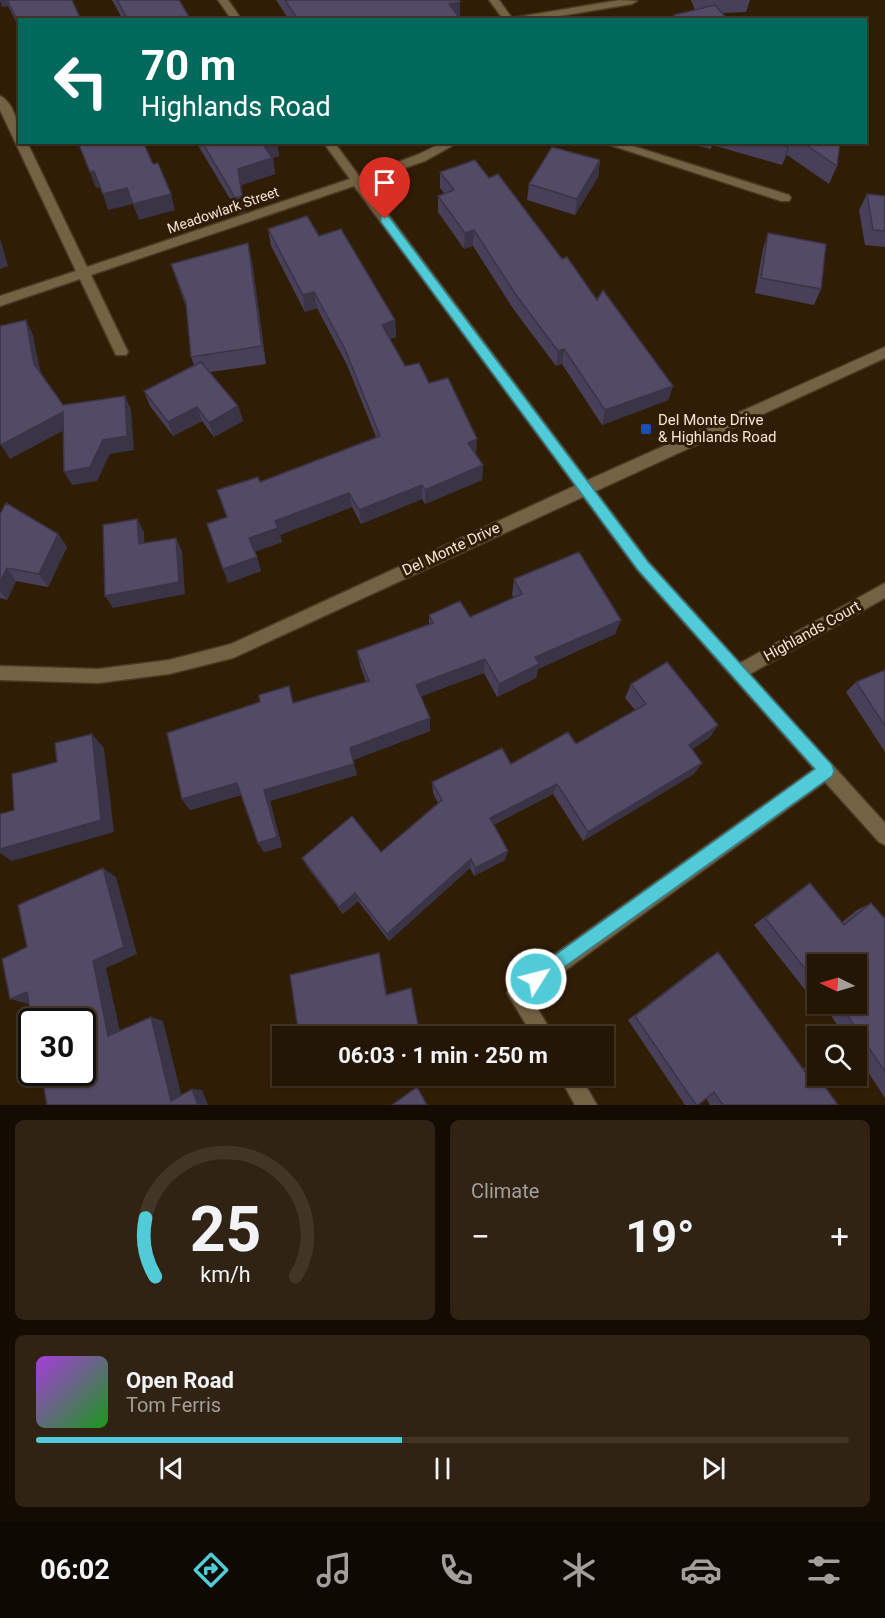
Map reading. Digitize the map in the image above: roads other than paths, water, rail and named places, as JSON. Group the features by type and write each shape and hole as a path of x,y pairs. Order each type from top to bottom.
{"street":[{"path":"223,0 236,18"},
{"path":"494,0 508,18"},
{"path":"527,18 632,1"},
{"path":"0,99 18,137"},
{"path":"21,144 121,352"},
{"path":"329,144 643,566 885,836"},
{"name":"Meadowlark Street","path":"0,301 356,181 431,154 450,144"},
{"path":"612,144 785,198"},
{"name":"Del Monte Drive","path":"0,674 98,676 169,667 232,651 885,352"},
{"name":"Highlands Court","path":"738,672 885,590"},
{"path":"538,1026 517,993 826,771"},
{"path":"575,1086 587,1105"}],"place":[{"name":"Del Monte Drive & Highlands Road","path":"646,429"}]}
